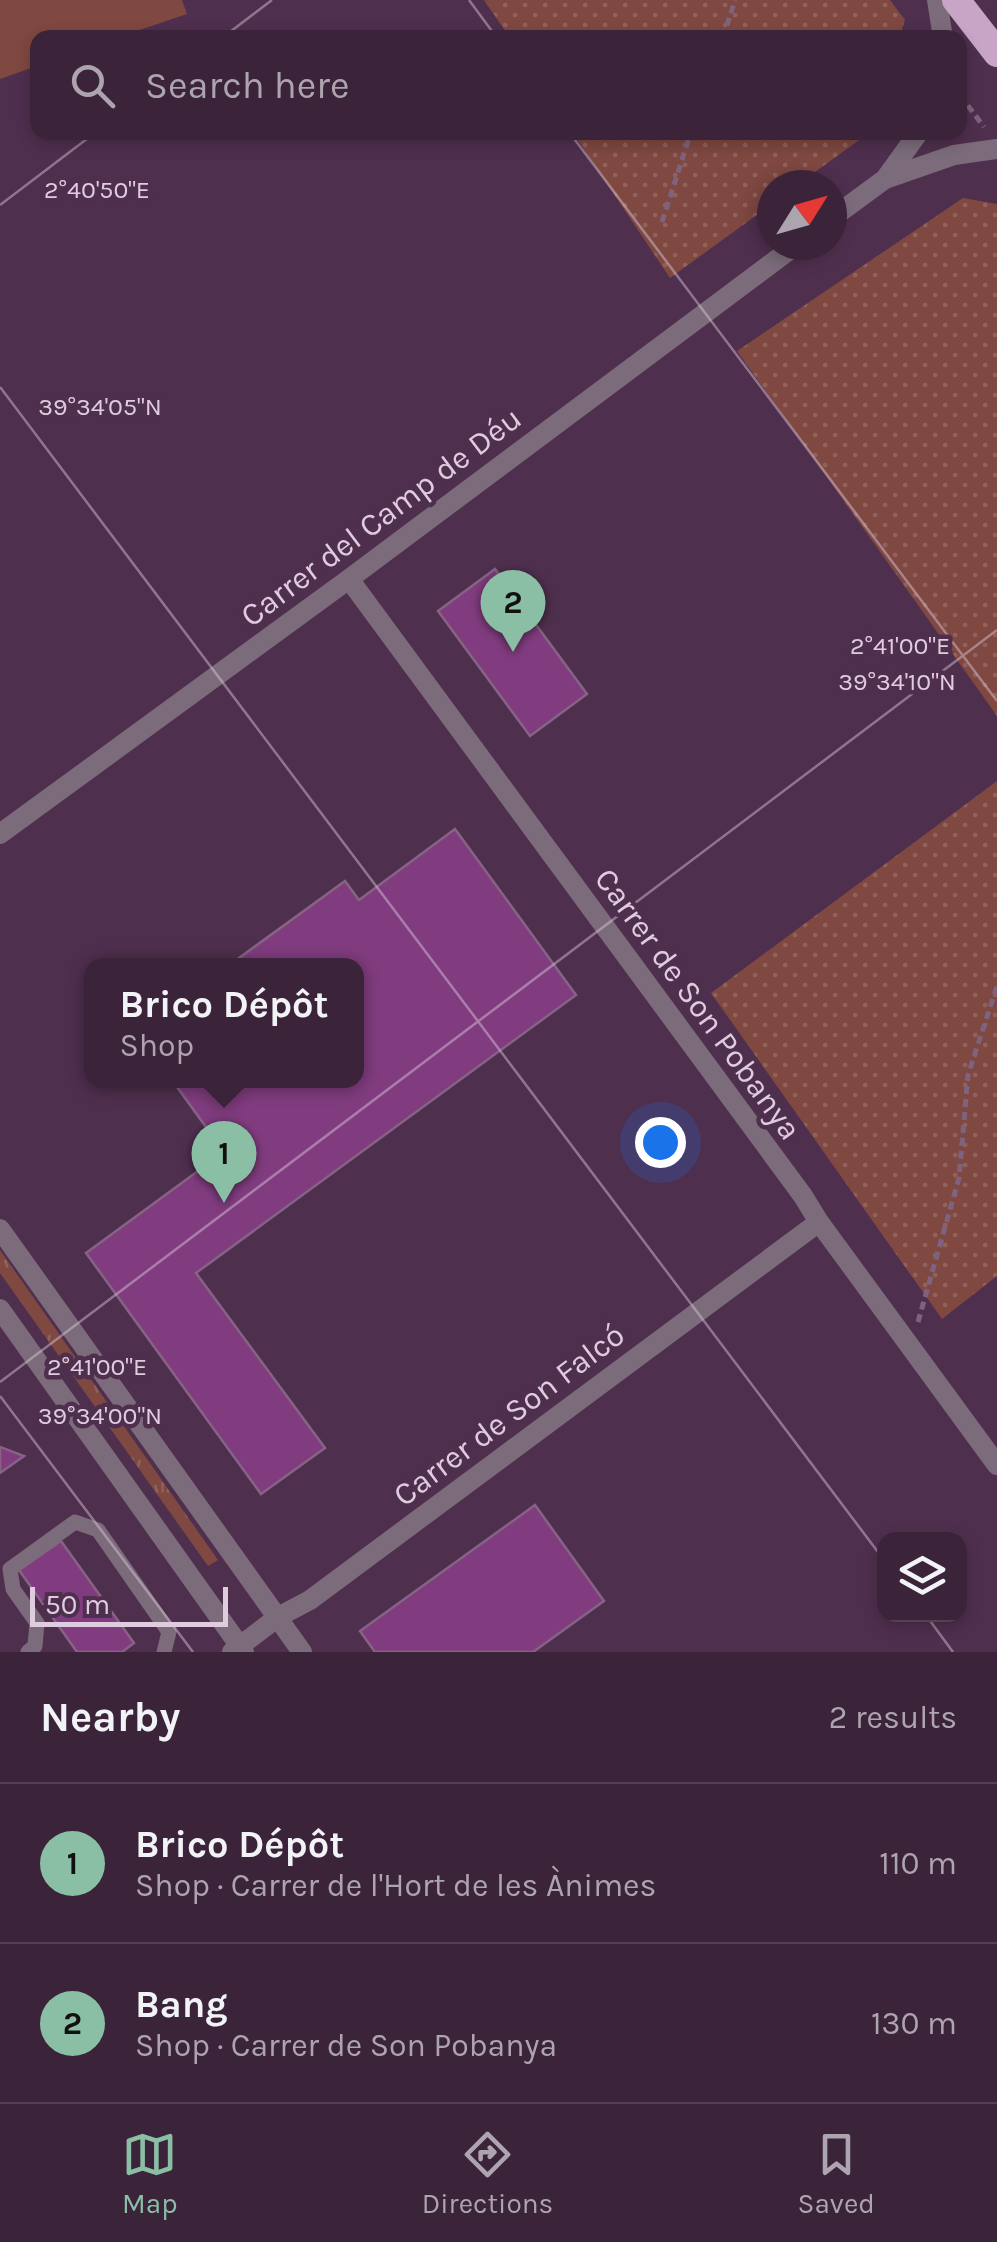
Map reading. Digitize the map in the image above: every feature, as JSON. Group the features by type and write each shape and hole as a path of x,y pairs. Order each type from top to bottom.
{"highway":[{"path":"956,0 997,53"}],"street":[{"path":"937,0 942,30"},
{"path":"847,207 885,178 913,140"},
{"path":"885,178 994,142"},
{"name":"Carrer del Camp de Déu","path":"0,834 776,260"},
{"name":"Carrer de Son Pobanya","path":"349,579 997,1466"},
{"name":"Carrer de Son Falcó","path":"239,1650 819,1222"},
{"path":"0,1229 302,1652"},
{"path":"0,1309 239,1650"}],"lane":[{"path":"28,1652 35,1646 37,1623 12,1590 10,1569 75,1522 98,1530 169,1632 164,1652"}],"path":[{"path":"726,30 735,0"},
{"path":"967,105 994,142"},
{"path":"662,222 689,140"},
{"path":"911,1348 959,1178 968,1075 997,986"}],"green space":[{"path":"0,0 182,0 187,14 140,30 30,30 30,68 0,79"},
{"path":"484,0 890,0 905,20 902,30 505,30"},
{"path":"578,140 859,140 818,170 757,170 757,215 670,278"},
{"path":"963,198 997,204 997,716 737,351"},
{"path":"997,781 997,1276 942,1319 711,993"},
{"path":"0,1250 218,1560 208,1566 0,1273"}],"building":[{"path":"495,569 587,694 530,736 438,611"},
{"path":"455,829 576,995 196,1273 325,1448 261,1494 86,1253 224,1152 178,1088 364,1088 364,958 239,958 345,881 359,900"},
{"path":"0,1447 24,1456 0,1473"},
{"path":"535,1505 604,1601 533,1652 375,1652 360,1631"},
{"path":"61,1541 134,1643 122,1652 77,1652 19,1570"}],"place":[{"name":"Bang","path":"513,652"},
{"name":"Brico Dépôt","path":"224,1203"}]}
